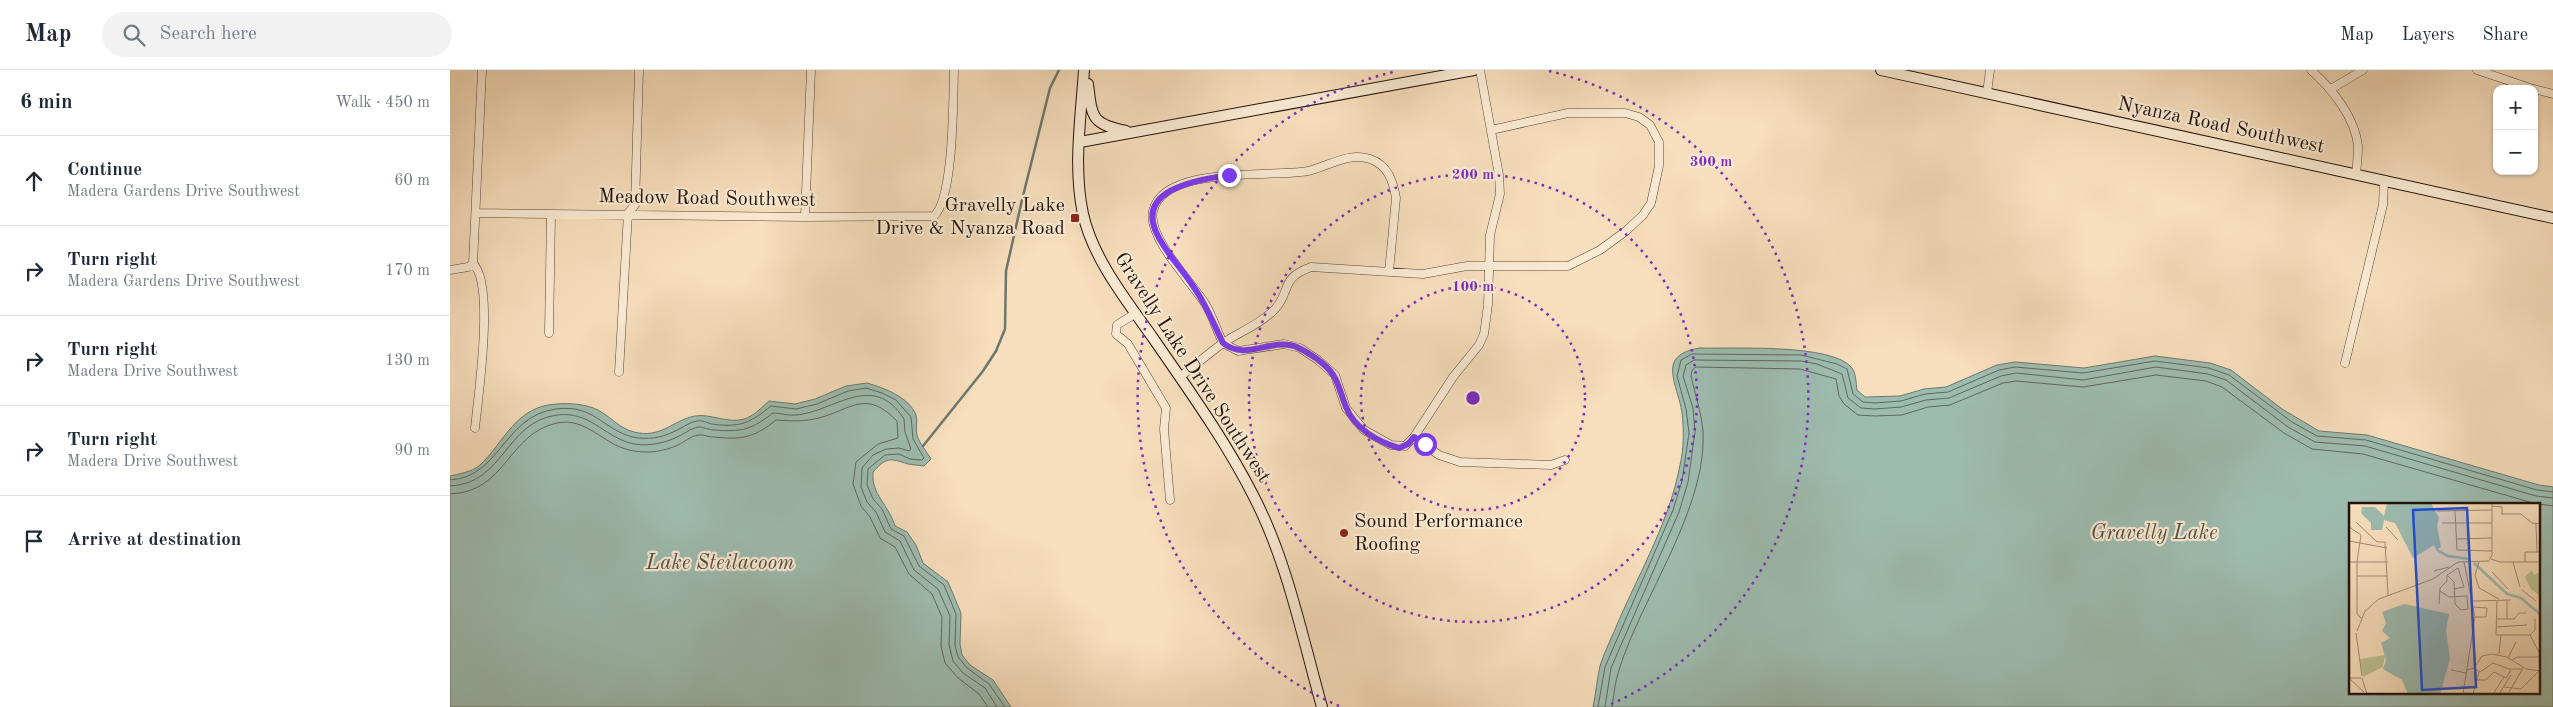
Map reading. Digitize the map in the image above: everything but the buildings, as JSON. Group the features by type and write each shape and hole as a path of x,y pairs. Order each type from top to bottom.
{"street":[{"path":"473,264 482,70"},
{"path":"619,372 628,213 634,205 639,70"},
{"path":"805,217 811,70"},
{"name":"Meadow Road Southwest","path":"476,213 928,217 940,210 944,198 950,159 954,70"},
{"path":"1085,70 1090,108 1094,119 1111,128 1132,132"},
{"name":"Gravelly Lake Drive Southwest","path":"1085,70 1080,142 1080,186 1089,232 1113,278 1180,377 1245,479 1263,514 1280,558 1322,707"},
{"path":"1080,142 1474,70"},
{"path":"1389,272 1396,198 1394,185 1386,170 1372,160 1351,157 1296,172 1229,175 1196,180 1172,189 1161,197 1153,210 1152,219 1157,234 1207,306 1223,343 1238,351 1284,344 1300,348 1335,375 1346,408 1368,434 1399,448 1408,444 1414,437 1484,334 1488,305 1490,235 1500,194 1499,175 1480,70"},
{"name":"Nyanza Road Southwest","path":"1881,70 2553,218"},
{"path":"1987,93 1990,70"},
{"path":"2311,70 2330,89 2348,118 2357,144 2356,174"},
{"path":"2330,89 2363,70"},
{"path":"2477,70 2522,85"},
{"path":"2538,90 2553,94"},
{"path":"1180,377 1223,343 1272,312 1280,302 1288,281 1299,272 1317,267 1429,274 1467,266 1568,266 1600,250 1626,232 1648,208 1656,188 1659,154 1657,136 1644,119 1625,113 1576,112 1491,130"},
{"path":"2346,363 2383,205 2384,180"},
{"path":"549,333 551,215"},
{"path":"450,270 468,267 473,264"},
{"path":"473,264 478,267 484,292 475,428"},
{"path":"1136,313 1117,325 1116,334 1128,344 1166,408 1164,429 1170,500"},
{"path":"1414,437 1439,455 1460,462 1551,465 1565,460"}],"water":[{"name":"Gravelly Lake","path":"1700,348 1780,349 1825,354 1841,360 1852,368 1857,390 1865,397 1900,396 1924,389 1946,387 1997,365 2015,362 2084,368 2155,356 2210,363 2231,370 2282,409 2319,431 2367,435 2539,485 2553,487 2553,707 1593,707 1602,660 1662,525 1675,485 1683,446 1682,413 1673,372 1673,364 1678,357 1686,352"},
{"name":"Lake Steilacoom","path":"867,383 895,394 908,403 917,417 916,430 918,438 931,459 924,466 892,460 885,461 873,472 873,480 878,494 895,526 907,532 916,545 923,563 948,582 961,613 960,644 962,655 970,665 993,680 1011,707 450,707 450,476 479,466 521,418 543,406 578,404 598,410 619,425 634,432 652,433 687,418 700,415 732,420 744,419 754,414 769,401 795,404 815,399 846,386"}],"waterway":[{"path":"923,446 983,371 996,351 1005,329 1006,271 1050,88 1059,70"}],"place":[{"name":"Gravelly Lake Drive & Nyanza Road","path":"1075,218"},
{"name":"Sound Performance Roofing","path":"1344,533"}],"route":[{"path":"1229,175 1187,182 1172,189 1161,197 1155,206 1152,219 1161,242 1207,306 1223,343 1229,348 1238,351 1284,344 1300,348 1335,375 1346,408 1354,420 1368,434 1399,448 1408,444 1414,437 1425,444"}]}
